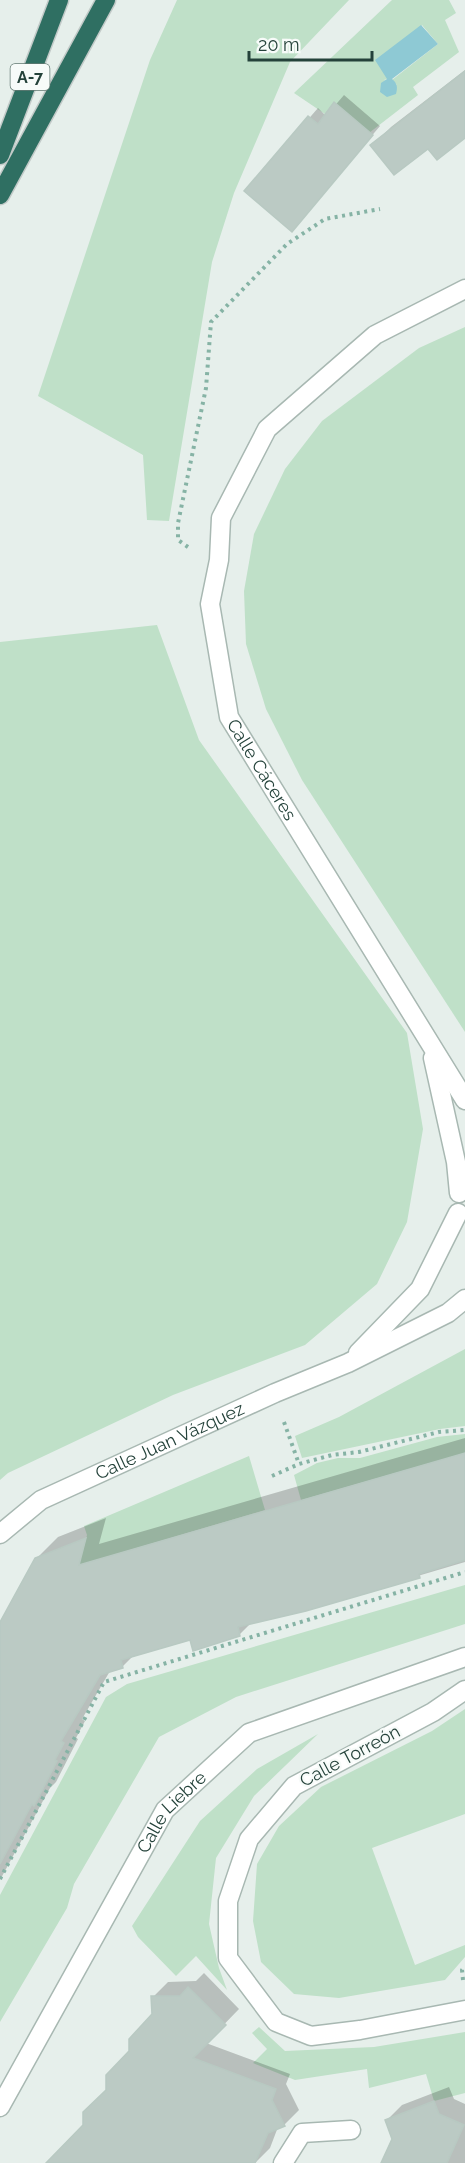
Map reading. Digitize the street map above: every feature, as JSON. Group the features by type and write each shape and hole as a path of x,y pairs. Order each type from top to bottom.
{"highway":[{"name":"A-7","path":"0,155 59,0"},
{"path":"0,195 106,0"}],"street":[{"name":"Calle Cáceres","path":"465,289 375,335 267,429 221,518 219,560 210,604 229,717 465,1100"},
{"name":"Calle Cáceres","path":"430,1041 462,1187 462,1221"},
{"name":"Calle Juan Vázquez","path":"348,1363 420,1289 462,1221"},
{"name":"Calle Juan Vázquez","path":"0,1534 41,1500 275,1393 348,1363 448,1313 465,1299"},
{"name":"Calle Liebre","path":"0,2107 165,1810 249,1733 465,1657"},
{"name":"Calle Torreón","path":"465,1690 433,1712 294,1786 249,1839 228,1901 228,1958 276,2022 311,2036 360,2030 465,2010"},
{"path":"283,2163 302,2133 351,2130"}],"path":[{"path":"178,523 206,388 211,322 287,244 306,231 325,219 380,209"},
{"path":"272,1476 300,1464 332,1455 359,1452 439,1432 465,1430"},
{"path":"289,1439 300,1464"},
{"path":"0,1879 104,1682 465,1572"}],"green space":[{"path":"177,0 349,0 290,62 234,193 212,262 169,521 147,520 143,455 38,396 150,60"},
{"path":"392,0 449,0 456,13 445,20 459,52 413,87 418,95 356,143 334,103 325,114 294,93","holes":["422,25 438,44 392,80 397,85 384,80 387,79"]},
{"path":"465,327 465,1032 302,780 266,709 246,644 244,591 254,534 285,469 322,421 419,348"},
{"path":"157,625 199,740 407,1033 423,1129 407,1222 377,1284 305,1345 173,1395 8,1473 0,1480 0,642"},
{"path":"465,1349 465,1426 440,1429 302,1458 295,1436 339,1417"},
{"path":"465,1434 465,1453 301,1500 294,1475 317,1463 338,1458 360,1458 437,1437"},
{"path":"249,1456 265,1510 79,1565 87,1535 84,1526"},
{"path":"465,1585 465,1624 236,1697 159,1737 74,1884 67,1908 0,2022 0,1895 106,1697 127,1684"},
{"path":"465,1709 465,1814 372,1848 415,1965 465,1945 465,1957 445,1980 339,1998 294,1994 261,1962 253,1921 257,1864 279,1826 321,1787 432,1731"},
{"path":"318,1734 254,1796 216,1858 209,1924 219,1968 227,1990 196,1956 176,1976 138,1937 132,1926 200,1821 257,1769"},
{"path":"259,2027 285,2051 374,2047 465,2032 465,2093 434,2101 426,2074 369,2088 367,2069 295,2080 253,2063 267,2049 252,2033"}],"water":[{"path":"421,25 438,44 392,79 397,85 396,94 387,97 380,92 381,83 387,79 375,60"}],"building":[{"path":"465,71 465,138 437,160 428,149 394,175 370,145"},
{"path":"334,102 373,135 292,232 244,191 308,116 318,124"},
{"path":"465,1453 465,1560 419,1574 420,1578 306,1611 238,1627 240,1636 193,1651 190,1640 121,1660 123,1668 100,1675 61,1741 64,1743 55,1760 57,1761 0,1864 0,1622 35,1558 86,1538 79,1565"},
{"path":"188,1987 226,2025 193,2058 276,2089 272,2100 285,2126 268,2133 255,2163 46,2163 83,2125 83,2112 106,2090 106,2075 129,2051 129,2039 152,2014 151,1996 180,1996"},
{"path":"434,2101 439,2114 464,2125 447,2163 381,2163 392,2139 385,2120"}]}
